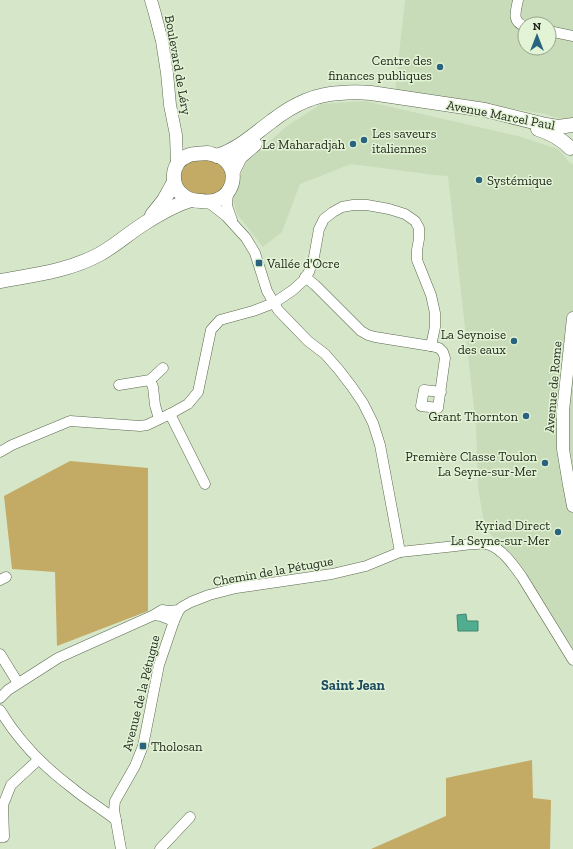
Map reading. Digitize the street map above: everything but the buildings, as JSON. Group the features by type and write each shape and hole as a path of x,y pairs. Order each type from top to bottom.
{"main road":[{"path":"217,156 239,146 272,120 292,107 322,96 338,93 371,93 430,105"},
{"path":"0,281 35,275 75,265 100,254 144,223 182,202 191,200 208,202 216,201 222,198 228,192 233,182 233,171 240,157 263,136 290,116 310,106 336,99 370,99 430,105"},
{"name":"Avenue Marcel Paul","path":"430,105 484,110 558,127 573,125"},
{"name":"Avenue Marcel Paul","path":"430,105 541,130 558,137 572,151"},
{"path":"572,151 570,139 573,130"},
{"path":"191,200 180,193 174,182 177,163 182,158 188,155 208,153 225,160 233,171"},
{"path":"144,223 164,200 174,182"}],"street":[{"name":"Boulevard de Léry","path":"151,0 162,41 170,105 176,134 177,163"},
{"path":"517,20 516,12 518,0"},
{"path":"557,33 573,36"},
{"path":"176,134 182,143 196,154"},
{"path":"228,192 227,206 234,224"},
{"path":"208,202 226,216 246,238 255,254 268,291 278,310 308,341 325,354 339,370 363,403 373,423 380,445 400,552"},
{"path":"0,452 12,445 70,421 140,426 147,425 188,404 198,392 211,330 220,320 253,311 274,303 293,290 308,272 314,257 319,229 324,219 342,207 367,205 389,209 405,214 415,221 419,228 417,260 431,295 435,313 435,327 431,346"},
{"path":"305,277 361,331 368,335 439,348 443,352 445,358 441,392"},
{"name":"Avenue de Rome","path":"573,318 563,411 563,449 573,506"},
{"path":"119,385 150,380 163,368"},
{"path":"150,380 153,387 155,405 159,419"},
{"path":"170,414 205,484"},
{"name":"Chemin de la Pétugue","path":"0,698 18,683 58,658 162,610 180,610 182,607 191,602 209,595 236,588 332,574 366,566 400,552 475,544 489,545 509,560 522,577 573,660"},
{"name":"Avenue de la Pétugue","path":"115,804 141,752 159,665 174,621 180,610"},
{"path":"154,615 174,621"},
{"path":"0,654 18,683"},
{"path":"0,710 7,722 38,760 70,787 103,809 116,820"},
{"path":"0,837 4,837 3,805 11,785 38,760"},
{"path":"93,803 115,804"},
{"path":"103,809 115,804"},
{"path":"115,804 121,849"},
{"path":"160,849 190,817"}],"shaded area":[{"path":"405,0 573,0 573,123 545,114 395,91"},
{"path":"365,101 518,136 558,149 570,163 573,164 573,652 520,567 485,528 478,488 476,426 448,176 351,164 300,184 282,232 263,247 237,214 232,197 245,163 287,126 321,104"},
{"path":"182,158 225,160 228,192 191,200 174,174"},
{"path":"70,461 148,468 148,611 57,646 55,572 12,569 4,496"},
{"path":"466,614 467,621 478,621 478,631 458,631 457,615"},
{"path":"532,760 533,798 551,800 550,849 371,849 446,816 446,778"}],"place":[{"name":"Centre des finances publiques","path":"440,67"},
{"name":"Les saveurs italiennes","path":"364,140"},
{"name":"Le Maharadjah","path":"353,144"},
{"name":"Systémique","path":"479,180"},
{"name":"Vallée d'Ocre","path":"259,263"},
{"name":"La Seynoise des eaux","path":"514,341"},
{"name":"Grant Thornton","path":"526,416"},
{"name":"Première Classe Toulon La Seyne-sur-Mer","path":"545,463"},
{"name":"Kyriad Direct La Seyne-sur-Mer","path":"558,532"},
{"name":"Tholosan","path":"143,746"}],"district":[{"name":"Saint Jean","path":"353,685"}]}
